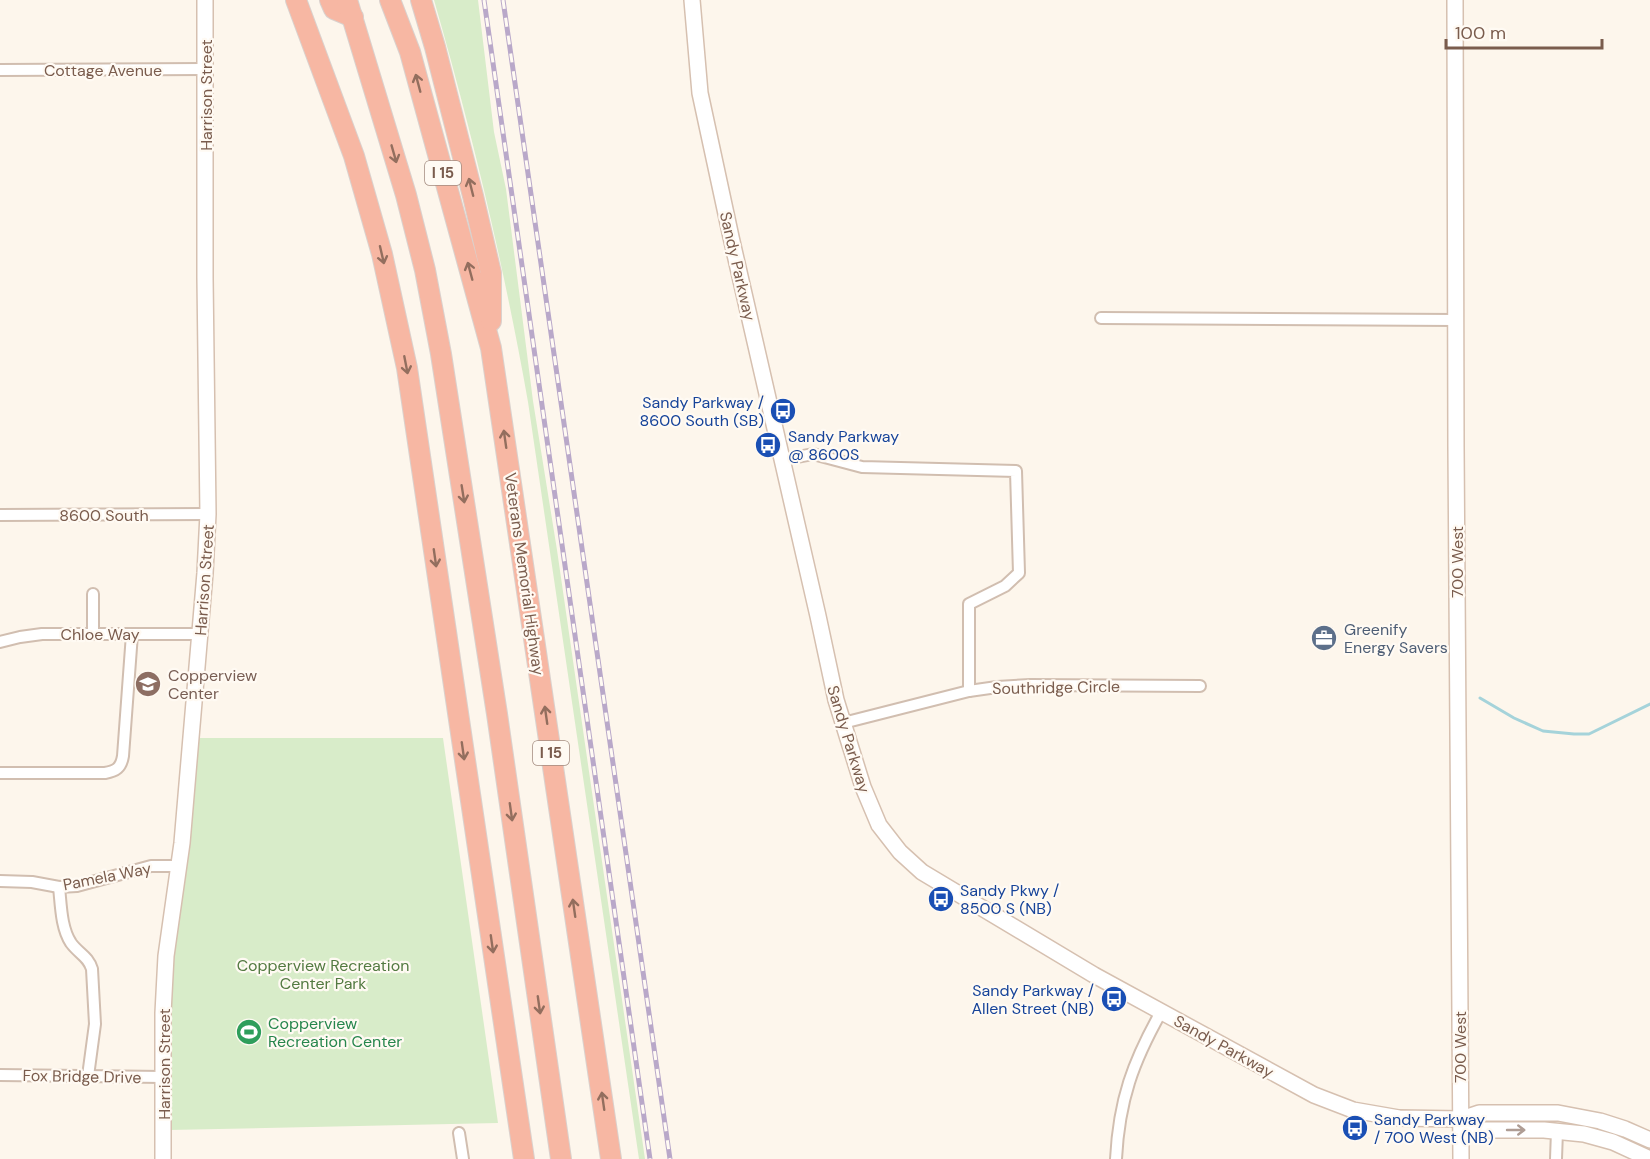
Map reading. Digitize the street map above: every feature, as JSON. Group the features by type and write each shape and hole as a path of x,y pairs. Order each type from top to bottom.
{"highway":[{"path":"296,0 354,156 381,254 407,368 524,1159"},
{"path":"309,0 366,174 368,203"},
{"path":"330,0 334,9 350,9"},
{"name":"Veterans Memorial Highway","path":"390,0 410,52 491,348 611,1159"},
{"path":"421,0 435,47 491,273 491,348"},
{"name":"I 15","path":"350,9 406,195 425,270 441,354 497,714 561,1159"}],"street":[{"name":"Harrison Street","path":"163,1159 163,1013 166,956 179,866 200,634 208,514 205,0"},
{"name":"Sandy Parkway","path":"692,0 700,93 836,700 863,787 879,825 900,852 922,872 1094,975 1314,1095 1353,1110 1399,1118 1461,1119"},
{"name":"700 West","path":"1455,0 1461,1159"},
{"name":"Cottage Avenue","path":"0,70 205,69"},
{"path":"1101,318 1456,320"},
{"path":"782,460 813,454 862,467 1016,471 1018,573 1005,586 969,604 969,691"},
{"name":"8600 South","path":"0,515 208,514"},
{"path":"93,594 93,634"},
{"name":"Chloe Way","path":"0,642 42,634 200,634"},
{"path":"0,773 105,773 118,769 123,756 132,634"},
{"name":"Southridge Circle","path":"843,723 969,691 1030,685 1200,686"},
{"name":"Pamela Way","path":"0,881 32,882 59,887 77,886 151,866 179,866"},
{"path":"59,887 62,915 69,941 90,961 92,969 95,1024 88,1076"},
{"path":"1116,1159 1120,1119 1131,1074 1161,1012"},
{"name":"Fox Bridge Drive","path":"0,1075 164,1077"},
{"path":"1461,1119 1479,1113 1558,1113 1606,1123 1650,1140"},
{"path":"1461,1119 1479,1130 1557,1131 1584,1134 1629,1148 1650,1159"},
{"path":"1556,1159 1557,1131"},
{"path":"459,1133 463,1159"}],"green space":[{"path":"434,0 478,0 494,132 506,189 533,401 557,550 645,1159 639,1159 528,402 509,300 486,200"},
{"name":"Copperview Recreation Center Park","path":"196,738 443,738 498,1123 169,1130 172,1067 170,987 193,805"}],"waterway":[{"path":"1480,698 1514,718 1543,731 1574,734 1589,734 1650,704"}],"railway":[{"path":"484,0 650,1159"},
{"path":"503,0 670,1159"}],"place":[{"name":"Sandy Parkway / 8600 South (SB)","path":"783,411"},
{"name":"Sandy Parkway @ 8600S","path":"768,445"},
{"name":"Greenify Energy Savers","path":"1324,638"},
{"name":"Copperview Center","path":"148,684"},
{"name":"Sandy Pkwy / 8500 S (NB)","path":"941,899"},
{"name":"Sandy Parkway / Allen Street (NB)","path":"1114,999"},
{"name":"Copperview Recreation Center","path":"249,1032"},
{"name":"Sandy Parkway / 700 West (NB)","path":"1355,1128"}]}
